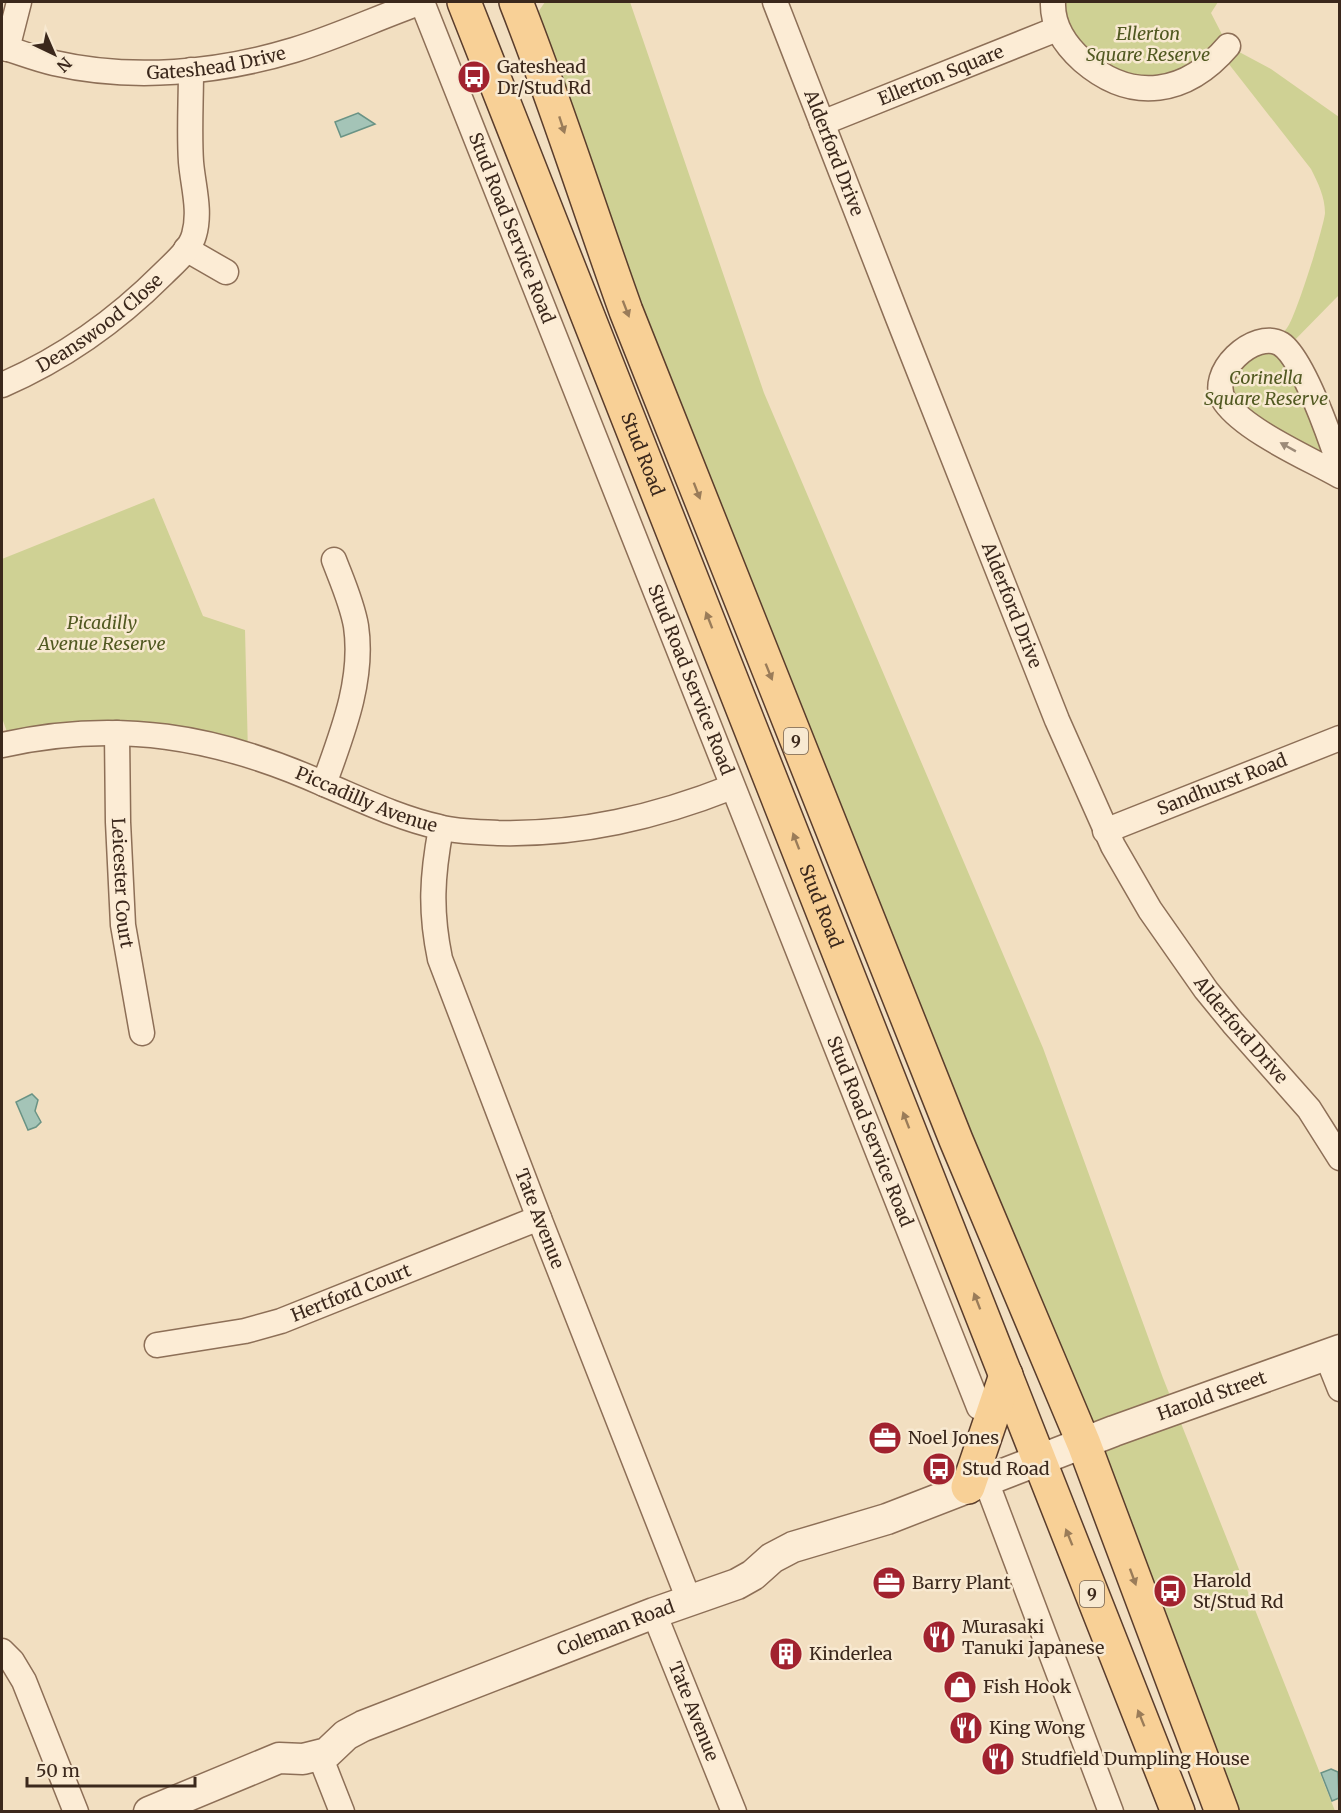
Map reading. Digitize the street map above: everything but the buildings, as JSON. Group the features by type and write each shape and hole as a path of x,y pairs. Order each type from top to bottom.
{"main road":[{"name":"Stud Road","path":"464,2 1178,1812"},
{"path":"522,16 544,2"},
{"name":"Stud Road","path":"522,16 635,334 952,1129 1084,1444 1222,1812"},
{"path":"977,1484 1006,1376"}],"street":[{"path":"4,48 19,2"},
{"name":"Gateshead Drive","path":"4,48 55,63 86,68 160,72 190,70 270,57 296,50 422,2"},
{"name":"Stud Road Service Road","path":"422,2 979,1407"},
{"name":"Alderford Drive","path":"775,2 1049,698 1105,831 1150,910 1195,974 1233,1023 1309,1109 1340,1158"},
{"path":"1053,2 1057,29 1065,43 1101,75 1131,87 1146,89 1176,84 1189,79 1212,64 1228,46"},
{"name":"Ellerton Square","path":"822,123 1057,29"},
{"name":"Deanswood Close","path":"2,385 33,371 102,328 156,282 193,238 197,222 191,150 190,70"},
{"path":"186,249 226,272"},
{"path":"1340,467 1307,384 1298,365 1286,349 1275,342 1262,342 1247,348 1233,359 1225,370 1219,386 1220,394 1232,410 1252,427 1340,476"},
{"path":"324,784 352,696 357,657 353,613 334,560"},
{"name":"Piccadilly Avenue","path":"2,745 30,738 63,734 117,733 180,737 248,754 372,806 441,828 525,833 602,826 670,810 732,787"},
{"name":"Leicester Court","path":"117,733 123,925 142,1032"},
{"name":"Sandhurst Road","path":"1105,831 1340,738"},
{"name":"Tate Avenue","path":"441,828 433,874 432,904 440,959 689,1600"},
{"name":"Hertford Court","path":"157,1345 245,1331 281,1321 539,1218"},
{"path":"958,1357 993,1342"},
{"path":"1333,1352 1340,1389"},
{"name":"Harold Street","path":"1084,1444 1333,1352"},
{"name":"Coleman Road","path":"320,1756 334,1748 354,1730 654,1613 737,1584 753,1575 772,1558 794,1547 887,1519 1084,1444"},
{"path":"977,1484 1111,1812"},
{"name":"Tate Avenue","path":"654,1613 734,1812"},
{"path":"2,1651 24,1681 76,1812"},
{"path":"149,1812 268,1762 286,1757 303,1759 320,1756 342,1812"}],"green space":[{"path":"545,2 630,2 764,393 1043,1048 1163,1378 1335,1811 1224,1811 626,311 536,15"},
{"path":"1053,2 1218,2 1211,13 1228,46 1271,69 1339,117 1339,295 1286,349 1339,467 1252,427 1221,379 1273,343 1291,321 1309,272 1325,213 1319,185 1311,169 1221,54 1189,79 1101,75"},
{"name":"Picadilly Avenue Reserve","path":"154,498 203,616 245,630 248,754 218,745 11,743 2,718 2,559"}],"shaded area":[{"path":"358,113 375,124 341,137 335,122"},
{"path":"32,1094 38,1100 35,1111 41,1122 28,1130 16,1102"},
{"path":"1331,1769 1338,1772 1339,1798 1332,1801 1321,1773"}],"place":[{"name":"Gateshead Dr/Stud Rd","path":"474,77"},
{"name":"Noel Jones","path":"885,1438"},
{"name":"Stud Road","path":"939,1469"},
{"name":"Barry Plant","path":"889,1583"},
{"name":"Harold St/Stud Rd","path":"1170,1591"},
{"name":"Murasaki Tanuki Japanese","path":"939,1637"},
{"name":"Kinderlea","path":"786,1654"},
{"name":"Fish Hook","path":"960,1687"},
{"name":"King Wong","path":"966,1728"},
{"name":"Studfield Dumpling House","path":"998,1759"}],"park label":[{"name":"Ellerton Square Reserve","path":"1148,44"},
{"name":"Corinella Square Reserve","path":"1266,388"}]}
